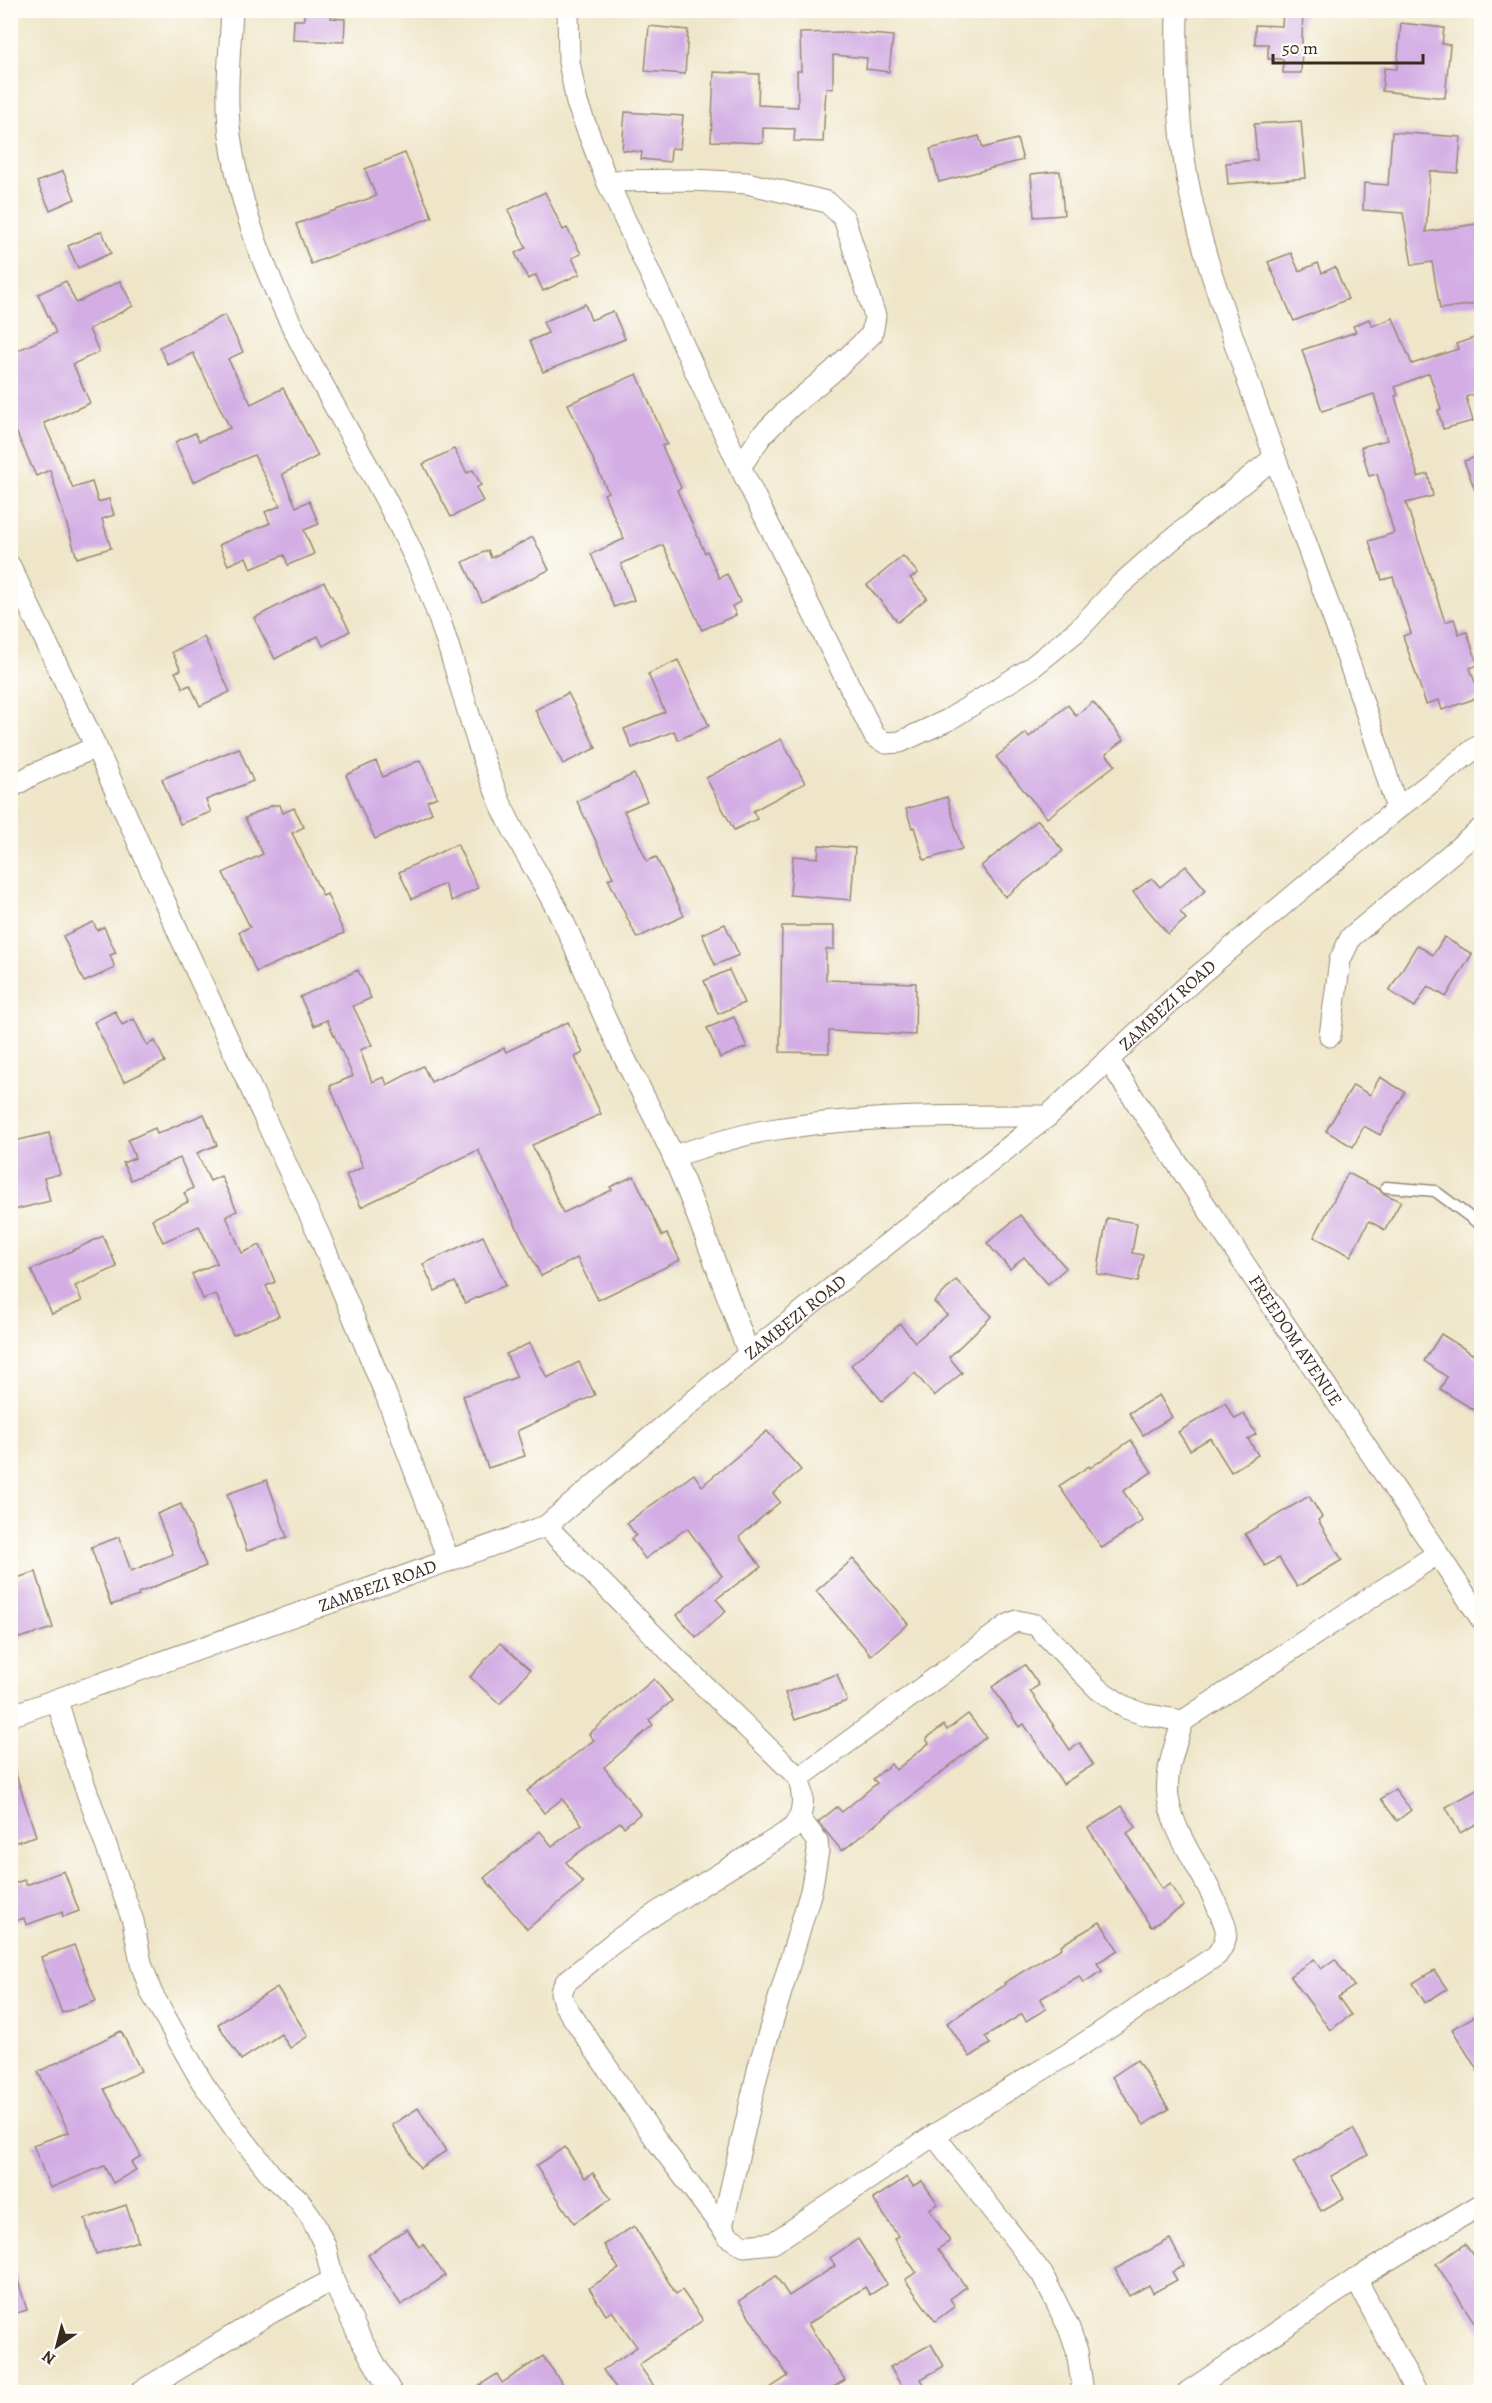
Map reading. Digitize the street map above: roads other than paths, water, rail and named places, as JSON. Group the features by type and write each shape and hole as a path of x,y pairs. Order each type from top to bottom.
{"street":[{"path":"232,10 229,67 230,130 241,191 268,274 282,309 375,481 422,574 443,629 483,761 499,800 517,840 564,924 606,1019 673,1156 749,1354"},
{"path":"568,10 569,62 577,103 607,181 740,467 875,737 886,744 900,742 948,720 1030,668 1078,630 1120,585 1170,541 1274,458"},
{"path":"1177,10 1176,62 1187,176 1202,245 1274,458 1376,740 1397,809"},
{"path":"607,181 693,180 747,183 827,202 844,218 874,316 872,334 762,435 740,467"},
{"path":"10,566 96,747 176,927 320,1237 386,1395 449,1561"},
{"name":"ZAMBEZI ROAD","path":"10,1716 546,1526 749,1354 1048,1116 1198,976 1397,809 1482,743"},
{"path":"10,788 32,775 96,747"},
{"path":"1330,1036 1340,960 1351,937 1482,828"},
{"name":"FREEDOM AVENUE","path":"1109,1061 1482,1620"},
{"path":"673,1156 738,1137 801,1126 925,1118 1048,1116"},
{"path":"546,1526 689,1671 799,1778 803,1802 800,1819 792,1829 613,1943 566,1982 561,1992 564,2004 657,2141 729,2237 744,2246 773,2244 934,2135 1068,2054 1217,1955 1226,1941 1226,1929 1211,1890 1178,1832 1168,1801 1168,1780 1173,1755 1184,1721 1437,1554"},
{"path":"799,1778 1008,1624 1017,1621 1036,1625 1098,1689 1126,1708 1143,1714 1184,1721"},
{"path":"57,1700 72,1750 133,1921 141,1963 151,1992 202,2082 233,2126 272,2176 298,2199 311,2217 325,2246 333,2280 361,2340 391,2392"},
{"path":"722,2228 759,2066 811,1891 818,1851 817,1841 800,1819"},
{"path":"934,2135 1042,2274 1069,2328 1077,2351 1083,2392"},
{"path":"1188,2392 1356,2279 1482,2204"},
{"path":"1356,2279 1416,2392"},
{"path":"140,2392 272,2312 333,2280"}],"lane":[{"path":"1386,1187 1436,1191 1482,1226"}]}
